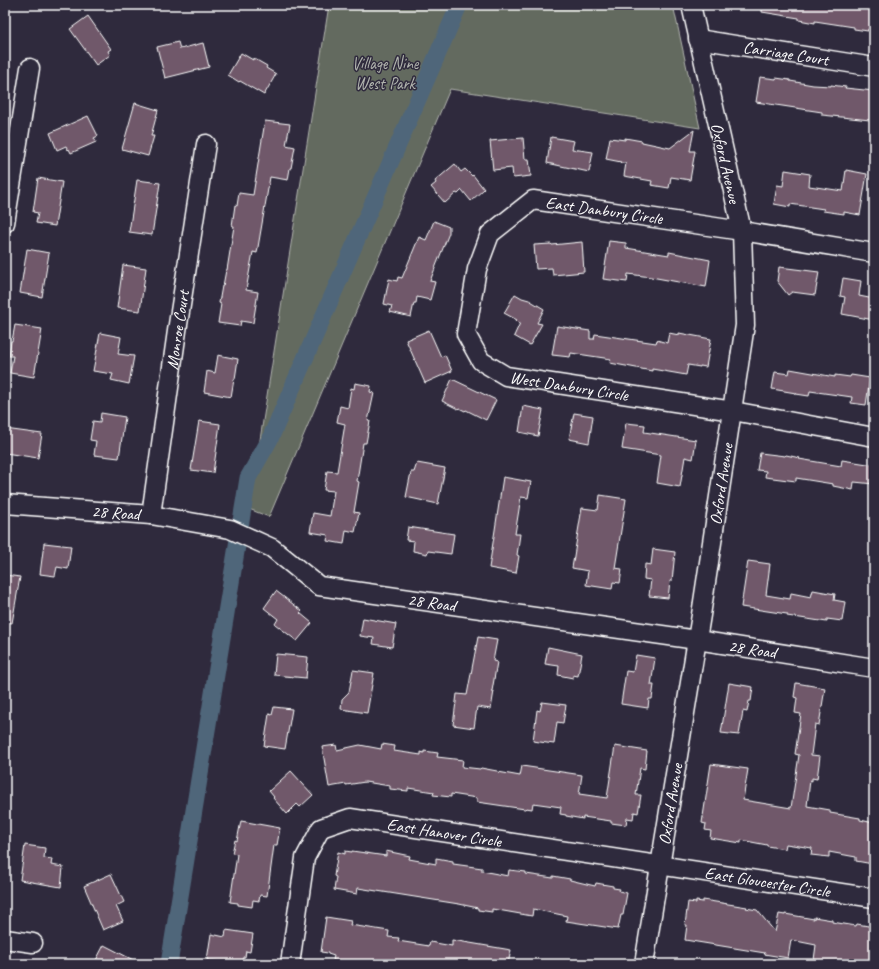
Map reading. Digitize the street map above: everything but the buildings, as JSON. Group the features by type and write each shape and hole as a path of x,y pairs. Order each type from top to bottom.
{"street":[{"name":"Oxford Avenue","path":"644,964 697,640 745,325 742,231 691,5"},
{"name":"Carriage Court","path":"698,39 874,67"},
{"path":"5,224 30,68"},
{"name":"Monroe Court","path":"151,515 206,144"},
{"name":"East Danbury Circle","path":"476,269 490,234 533,200 742,231 874,253"},
{"name":"West Danbury Circle","path":"476,269 466,334 481,361 506,376 733,411 874,437"},
{"name":"28 Road","path":"5,504 151,515 230,529 272,548 319,586 697,640 874,668"},
{"name":"East Hanover Circle","path":"290,964 305,858 321,828 350,818 660,865"},
{"name":"East Gloucester Circle","path":"660,865 874,898"},
{"path":"5,939 33,942"}],"green space":[{"name":"Village Nine West Park","path":"329,5 673,5 700,128 450,89 269,517 249,509"}],"waterway":[{"path":"169,964 248,478 270,439 459,5"}]}
